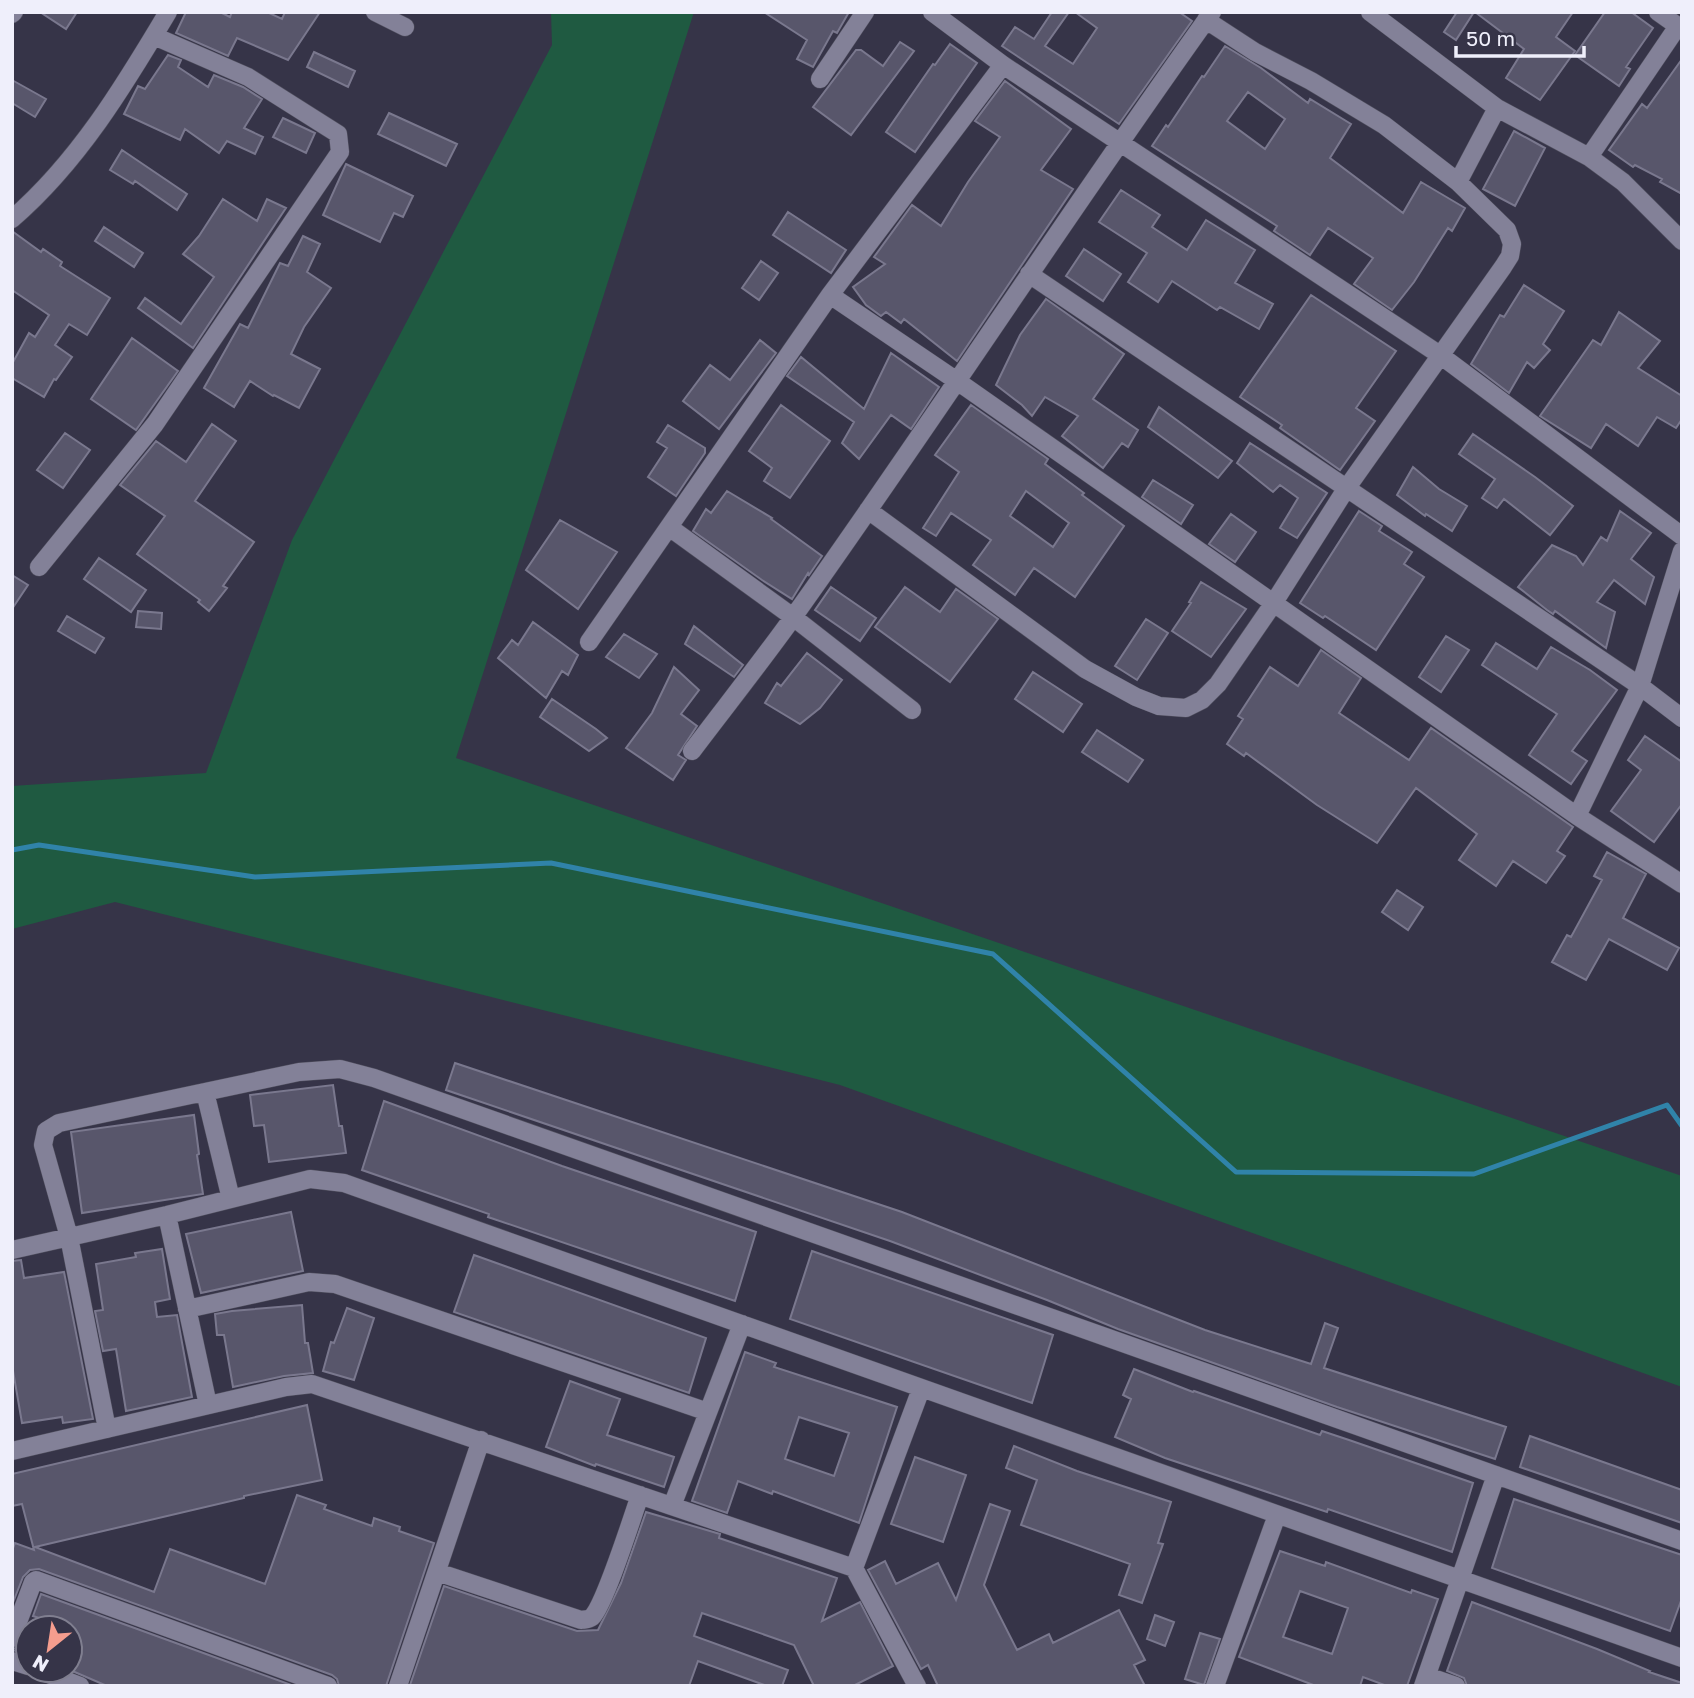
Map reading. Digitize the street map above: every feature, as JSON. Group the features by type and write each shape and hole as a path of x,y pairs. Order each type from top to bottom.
{"street":[{"path":"12,219 70,159 120,91 168,12"},
{"path":"375,12 405,27"},
{"path":"820,79 865,12"},
{"path":"932,12 1003,65 1440,355 1682,536"},
{"path":"1370,12 1497,108 1589,157 1623,181 1682,241"},
{"path":"1589,157 1680,27 1658,12"},
{"path":"692,751 793,617 957,381 1119,140 1209,16 1255,52 1311,81 1384,125 1458,182 1507,230 1512,244 1510,256 1503,267 1346,489 1218,684 1202,700 1186,708 1159,706 1136,697 1085,669 868,510"},
{"path":"39,566 155,424 340,152 338,134 248,77 153,36"},
{"path":"589,642 830,295 1003,65"},
{"path":"1458,182 1497,108"},
{"path":"1029,274 1640,686 1682,718"},
{"path":"830,295 957,381 1577,816 1682,884"},
{"path":"669,527 793,617 912,710"},
{"path":"1577,816 1640,686 1682,551"},
{"path":"107,1429 69,1237 43,1144 46,1131 59,1124 205,1092 313,1071 340,1069 374,1078 1682,1541"},
{"path":"205,1092 231,1199"},
{"path":"12,1250 310,1179 344,1183 1682,1658"},
{"path":"167,1215 208,1405"},
{"path":"187,1309 309,1282 335,1284 708,1412"},
{"path":"672,1506 743,1324"},
{"path":"13,1449 286,1387 312,1384 854,1568 917,1686"},
{"path":"854,1568 921,1390"},
{"path":"398,1686 481,1440"},
{"path":"1456,1686 1425,1681 1496,1475"},
{"path":"437,1572 570,1616 587,1619 593,1616 605,1590 640,1495"},
{"path":"1215,1686 1277,1515"},
{"path":"12,1638 36,1580 328,1686"}],"green space":[{"path":"551,12 694,12 456,758 1682,1176 1682,1387 840,1085 115,902 12,929 12,786 206,773 292,540 552,45"}],"building":[{"path":"40,12 77,12 66,29"},
{"path":"186,12 220,12 230,17 232,12 267,12 282,19 285,12 320,12 288,60 237,38 228,56 176,33"},
{"path":"764,12 849,12 837,33 833,31 813,67 797,59 807,40"},
{"path":"1052,12 1069,12 1045,46 1073,64 1097,28 1075,12 1179,12 1192,21 1119,124 1002,46 1015,27 1034,39"},
{"path":"1457,12 1474,12 1456,40 1444,32"},
{"path":"1475,12 1573,12 1556,37 1575,51 1540,100 1506,78 1524,49"},
{"path":"1605,12 1631,12 1653,28 1626,67 1630,69 1619,86 1575,55"},
{"path":"900,42 914,51 851,135 813,107 856,50 861,50 883,66"},
{"path":"950,44 977,63 915,152 886,132"},
{"path":"1225,46 1261,68 1308,103 1310,99 1351,124 1330,158 1403,213 1421,182 1465,208 1452,231 1448,228 1414,282 1392,310 1354,284 1373,258 1328,228 1310,255 1274,231 1277,226 1152,146 1202,76 1204,77","holes":["1248,92 1285,119 1265,149 1227,121"]},
{"path":"314,52 355,71 348,87 307,67"},
{"path":"168,55 181,60 178,67 208,87 214,75 243,87 262,99 244,128 263,137 255,154 227,141 219,153 185,129 180,140 124,114 138,86 145,89"},
{"path":"1682,59 1682,194 1660,182 1662,179 1635,165 1633,167 1609,150 1642,104 1647,108"},
{"path":"12,80 46,99 35,117 12,103"},
{"path":"1005,81 1071,129 1041,170 1073,189 957,361 904,319 901,323 886,312 881,316 866,305 853,287 885,264 874,257 912,205 941,226 1000,137 975,121"},
{"path":"389,113 457,144 446,166 378,134"},
{"path":"283,118 315,133 306,153 273,137"},
{"path":"1514,131 1545,148 1515,206 1483,189"},
{"path":"122,150 187,194 177,210 135,181 133,184 110,170"},
{"path":"346,164 413,196 403,217 394,213 380,242 323,215"},
{"path":"1121,190 1160,215 1152,227 1187,250 1206,220 1255,250 1235,283 1273,304 1259,329 1220,307 1217,310 1172,281 1158,302 1128,282 1147,253 1099,222"},
{"path":"223,199 257,221 267,199 286,208 193,348 138,308 145,298 181,324 214,277 183,254 199,236"},
{"path":"788,212 846,250 831,273 773,235"},
{"path":"104,227 143,253 134,267 95,241"},
{"path":"12,231 41,252 43,249 62,262 60,266 110,298 87,335 69,324 55,345 72,357 56,380 54,379 44,397 12,378 12,364 29,333 35,337 49,315 12,290"},
{"path":"303,236 320,244 307,272 331,288 304,327 291,354 320,369 299,408 250,381 234,407 204,388 240,324 248,328 280,263 288,266"},
{"path":"1084,249 1121,274 1103,301 1066,276"},
{"path":"761,261 778,273 759,300 742,288"},
{"path":"1524,285 1564,311 1543,344 1550,350 1534,368 1527,362 1509,393 1471,364 1500,315 1504,317"},
{"path":"1311,295 1396,351 1356,408 1375,421 1340,470 1280,428 1282,425 1240,397"},
{"path":"1046,299 1124,354 1093,399 1138,430 1128,447 1122,443 1103,468 1062,436 1078,416 1045,397 1032,416 996,385 1020,335"},
{"path":"1619,312 1660,341 1638,368 1682,396 1682,419 1676,428 1657,417 1638,446 1606,424 1591,448 1540,416 1593,340 1601,345"},
{"path":"132,338 178,371 136,430 91,399"},
{"path":"760,340 776,353 719,429 683,401 710,365 730,380"},
{"path":"891,353 939,387 911,429 891,415 859,459 842,443 854,422 787,376 801,357 864,409"},
{"path":"781,405 830,441 790,498 764,481 772,468 749,451"},
{"path":"971,405 1048,459 1045,464 1124,526 1075,597 1034,568 1015,595 973,565 991,540 951,513 936,536 923,528 959,472 935,455","holes":["1026,491 1069,523 1053,547 1010,516"]},
{"path":"1159,407 1232,461 1218,478 1148,427"},
{"path":"212,424 236,441 195,501 254,542 223,586 227,588 209,611 198,602 200,600 137,554 165,516 120,485 156,441 186,462"},
{"path":"668,425 705,448 705,453 676,496 648,477 667,448 657,442"},
{"path":"65,433 90,450 63,488 37,470"},
{"path":"1473,434 1573,506 1550,535 1504,499 1497,508 1482,498 1495,479 1459,454"},
{"path":"1250,443 1327,493 1297,538 1280,528 1298,498 1280,485 1273,492 1237,463"},
{"path":"1413,467 1439,489 1467,506 1452,531 1426,514 1425,516 1397,495"},
{"path":"1153,480 1193,505 1181,524 1142,497"},
{"path":"727,491 772,518 822,556 792,599 693,531 706,509 711,513"},
{"path":"1359,511 1382,526 1379,531 1412,552 1404,564 1424,577 1376,650 1300,603"},
{"path":"1620,511 1651,533 1631,559 1654,577 1645,604 1614,580 1597,602 1615,612 1606,648 1555,611 1553,614 1547,610 1518,587 1552,545 1576,556 1583,565 1601,537 1607,541"},
{"path":"1231,514 1256,532 1235,562 1209,544"},
{"path":"560,520 617,552 578,609 526,570"},
{"path":"99,558 146,590 131,612 84,579"},
{"path":"12,575 28,585 12,609"},
{"path":"1201,582 1246,609 1211,657 1172,631"},
{"path":"831,587 876,618 860,641 815,610"},
{"path":"905,587 940,612 956,589 998,619 950,682 875,627"},
{"path":"138,611 162,613 161,629 136,627"},
{"path":"67,616 104,638 95,653 58,631"},
{"path":"1146,619 1168,633 1137,680 1115,666"},
{"path":"533,622 578,655 568,675 562,671 546,698 498,658 512,640 518,645"},
{"path":"694,626 743,665 734,677 685,644"},
{"path":"624,634 657,654 639,678 606,657"},
{"path":"1446,636 1469,650 1441,692 1419,677"},
{"path":"1496,643 1537,669 1551,647 1617,690 1572,751 1587,761 1571,784 1529,755 1557,714 1482,665"},
{"path":"1321,650 1361,678 1339,713 1409,760 1431,728 1573,827 1557,851 1565,856 1546,883 1513,861 1496,886 1459,860 1477,834 1416,788 1377,843 1317,805 1246,753 1244,756 1227,744 1243,719 1238,716 1270,667 1298,686"},
{"path":"807,653 842,680 820,708 800,724 765,703 777,683 781,686"},
{"path":"674,667 699,690 681,714 697,726 678,755 686,760 673,780 626,748 652,713"},
{"path":"1033,672 1082,704 1063,732 1015,699"},
{"path":"552,699 607,738 589,751 540,717"},
{"path":"1097,730 1143,760 1128,782 1082,752"},
{"path":"1645,736 1682,762 1682,804 1654,842 1611,811 1641,770 1628,760"},
{"path":"1607,852 1646,874 1623,918 1679,948 1667,970 1609,939 1586,980 1552,962 1567,935 1571,937 1602,880 1594,876"},
{"path":"1397,890 1423,907 1408,930 1382,912"},
{"path":"455,1063 902,1212 1205,1330 1311,1364 1325,1323 1338,1328 1324,1368 1506,1427 1495,1459 1337,1407 1118,1329 890,1241 446,1090"},
{"path":"333,1085 346,1153 269,1162 264,1125 254,1126 250,1095"},
{"path":"384,1101 562,1166 756,1232 735,1301 488,1217 489,1214 362,1170"},
{"path":"194,1115 203,1194 82,1213 71,1132"},
{"path":"291,1212 303,1271 201,1293 186,1234"},
{"path":"162,1249 170,1299 155,1302 157,1317 177,1315 192,1397 126,1411 116,1349 103,1351 95,1311 103,1310 96,1264"},
{"path":"812,1251 1053,1335 1032,1403 790,1319"},
{"path":"474,1255 706,1338 689,1393 454,1312"},
{"path":"21,1260 24,1278 64,1272 93,1419 63,1423 62,1417 22,1423 12,1365 12,1261"},
{"path":"302,1305 305,1343 308,1343 313,1373 233,1387 224,1335 217,1335 215,1314"},
{"path":"347,1308 374,1318 354,1380 323,1371 331,1342 334,1343"},
{"path":"745,1352 776,1363 774,1367 897,1407 859,1523 738,1481 727,1513 692,1501","holes":["799,1417 849,1433 834,1476 785,1459"]},
{"path":"1134,1369 1320,1435 1322,1431 1473,1483 1452,1552 1328,1509 1327,1512 1165,1458 1115,1437 1131,1399 1123,1395"},
{"path":"570,1381 620,1399 607,1435 674,1457 664,1487 596,1464 595,1466 546,1447"},
{"path":"307,1405 322,1480 244,1496 35,1547 154,1592 170,1549 265,1584 297,1495 326,1505 324,1509 372,1526 374,1518 400,1527 399,1531 434,1543 386,1686 339,1686 332,1675 39,1569 30,1570 23,1577 12,1605 12,1551 15,1543 34,1550 22,1504 12,1506 12,1474"},
{"path":"1530,1436 1682,1490 1682,1523 1520,1467"},
{"path":"1014,1446 1077,1471 1171,1502 1158,1543 1163,1544 1142,1603 1119,1595 1130,1564 1021,1525 1037,1480 1006,1468"},
{"path":"915,1457 966,1475 943,1542 891,1524"},
{"path":"1514,1499 1682,1555 1682,1598 1670,1631 1492,1568"},
{"path":"990,1504 1010,1511 984,1585 1017,1650 1049,1634 1053,1643 1119,1610 1145,1660 1134,1665 1145,1686 938,1686 928,1665 921,1669 868,1570 885,1561 896,1584 938,1563 956,1600"},
{"path":"646,1512 720,1534 719,1538 837,1578 822,1621 860,1602 893,1666 853,1686 814,1686 794,1645 702,1613 694,1636 788,1670 782,1686 767,1686 698,1661 689,1686 410,1685 444,1586 577,1631 598,1630 621,1583"},
{"path":"1280,1551 1325,1566 1326,1562 1411,1593 1412,1590 1438,1599 1407,1686 1387,1686 1363,1677 1360,1686 1316,1686 1239,1657","holes":["1300,1591 1348,1608 1332,1654 1283,1637"]},
{"path":"41,1594 294,1686 107,1686 84,1676 84,1614 34,1614"},
{"path":"1472,1602 1682,1683 1681,1686 1467,1686 1464,1678 1447,1671"},
{"path":"1155,1615 1174,1622 1165,1646 1147,1639"},
{"path":"1200,1633 1220,1639 1204,1685 1185,1679"}],"waterway":[{"path":"12,850 39,845 255,877 551,863 993,954 1236,1172 1474,1174 1667,1105 1682,1126"}]}
